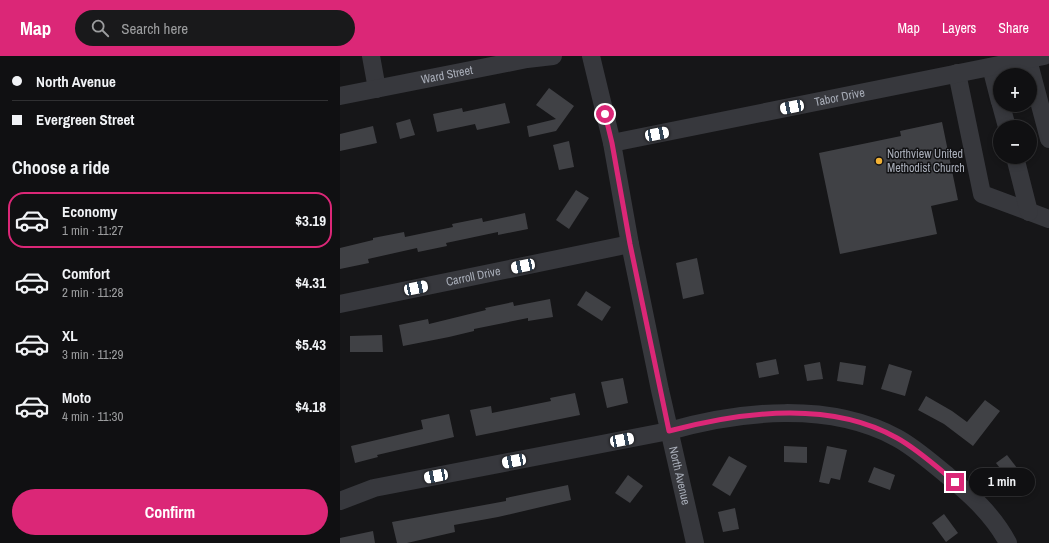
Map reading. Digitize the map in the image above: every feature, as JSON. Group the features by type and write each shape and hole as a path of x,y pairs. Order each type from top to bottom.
{"street":[{"path":"371,56 377,89"},
{"name":"Ward Street","path":"340,96 527,59 553,56"},
{"name":"North Avenue","path":"591,56 612,143 630,244 669,431 695,543"},
{"path":"1033,57 1049,139"},
{"name":"Tabor Drive","path":"612,143 991,67 1033,57"},
{"path":"991,67 993,75"},
{"path":"957,73 982,194 1049,219"},
{"path":"1017,164 1029,212"},
{"name":"Carroll Drive","path":"340,304 630,244"},
{"path":"340,501 374,488 669,431 699,423 750,415 795,413 830,416 870,426 897,438 935,465 965,490 986,510 1008,543"}],"building":[{"path":"549,88 574,106 556,131 529,137 527,126 556,119 536,105"},
{"path":"505,103 510,123 477,130 475,124 437,132 433,114 462,108 463,112"},
{"path":"410,119 415,135 400,139 396,123"},
{"path":"942,122 958,200 931,206 937,234 840,254 819,153 901,136 900,131"},
{"path":"373,126 377,143 340,151 340,134"},
{"path":"569,141 574,167 559,170 553,145"},
{"path":"576,190 589,198 569,229 556,220"},
{"path":"525,213 528,229 498,235 498,232 446,243 447,246 418,252 417,248 368,259 369,263 340,269 340,248 373,240 373,238 404,232 405,237 453,227 452,224 482,218 483,222"},
{"path":"697,258 704,294 683,299 676,263"},
{"path":"586,291 611,307 602,321 577,305"},
{"path":"550,299 553,317 528,321 528,318 474,329 474,331 449,337 403,346 399,325 428,319 429,324 486,310 485,308 513,302 514,306"},
{"path":"382,335 383,352 350,352 350,336"},
{"path":"776,359 779,374 759,378 756,363"},
{"path":"820,362 823,379 807,381 804,365"},
{"path":"840,362 866,366 863,385 837,381"},
{"path":"889,364 912,371 905,396 881,389"},
{"path":"623,378 628,403 607,408 601,382"},
{"path":"575,393 580,415 476,436 470,410 491,406 492,413 551,401 550,398"},
{"path":"926,396 952,411 967,422 985,400 1000,411 973,446 944,424 918,410"},
{"path":"449,414 454,437 377,455 378,457 355,463 351,446 423,429 421,420"},
{"path":"784,446 807,447 807,463 784,462"},
{"path":"827,446 847,450 840,480 831,478 829,484 819,482"},
{"path":"1007,455 1021,473 1010,481 996,463"},
{"path":"729,456 747,466 730,496 712,485"},
{"path":"874,467 895,475 890,490 868,482"},
{"path":"628,475 643,486 630,503 615,493"},
{"path":"568,485 571,500 498,517 454,525 455,532 407,543 397,543 392,522 506,501 506,498"},
{"path":"735,508 739,529 723,532 718,512"},
{"path":"944,514 958,533 946,542 932,523"},
{"path":"373,531 375,543 340,543 340,538"}],"place":[{"name":"Northview United Methodist Church","path":"879,161"}],"route":[{"path":"605,114 612,143 630,244 669,431 699,423 750,415 795,413 830,416 870,426 897,438 935,465 955,482"}]}
